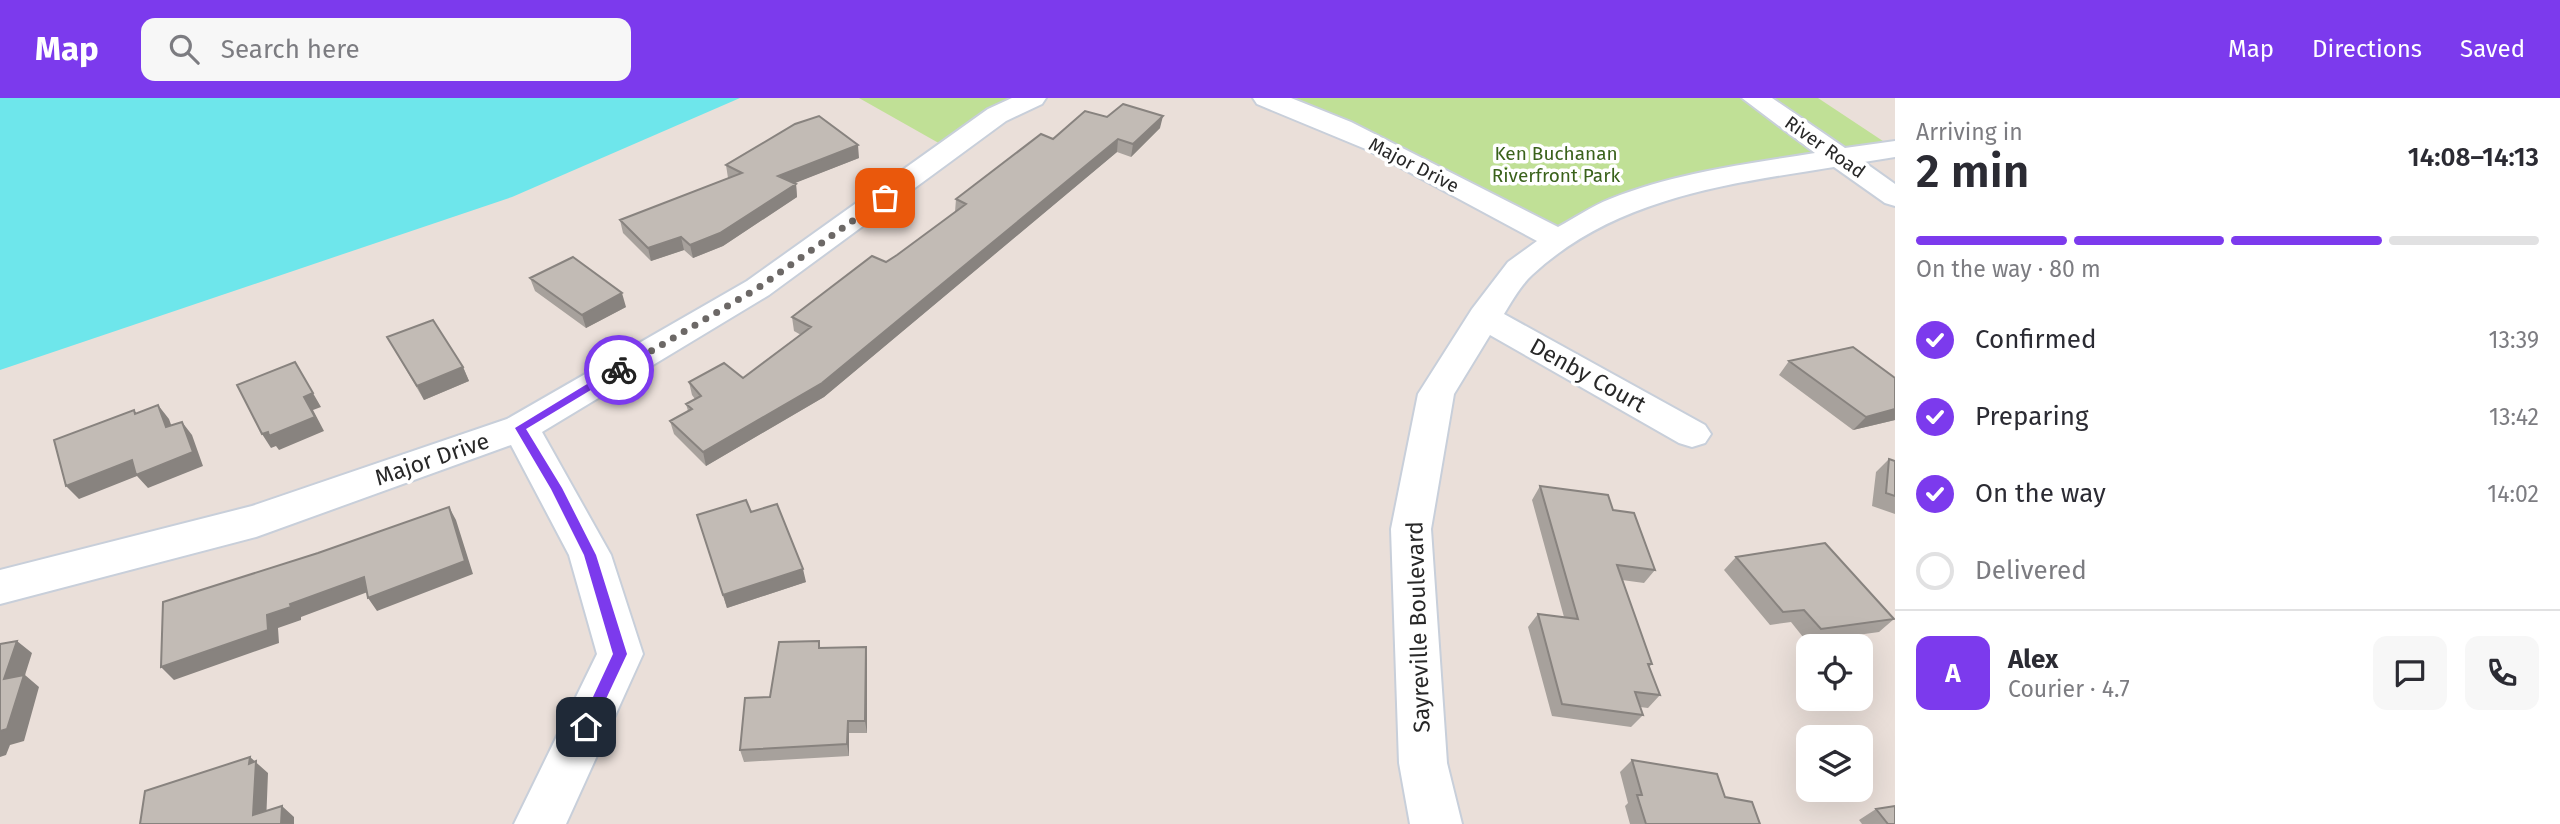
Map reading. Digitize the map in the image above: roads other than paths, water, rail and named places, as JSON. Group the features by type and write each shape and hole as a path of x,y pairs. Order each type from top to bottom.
{"street":[{"name":"Major Drive","path":"0,587 28,582 256,521 520,428 758,288 998,115 1033,98"},
{"name":"Major Drive","path":"1266,98 1310,113 1409,161 1558,240"},
{"name":"River Road","path":"1755,98 1895,197"},
{"name":"Sayreville Boulevard","path":"1436,824 1423,763 1411,529 1436,394 1484,317 1519,269 1558,240 1618,206 1672,188 1728,174 1895,149"},
{"name":"Denby Court","path":"1484,317 1692,434"},
{"path":"520,428 556,488 590,555 620,654 540,824"}],"water":[{"path":"0,98 740,98 512,197 0,370"}],"park label":[{"name":"Ken Buchanan Riverfront Park","path":"1556,164"}]}
